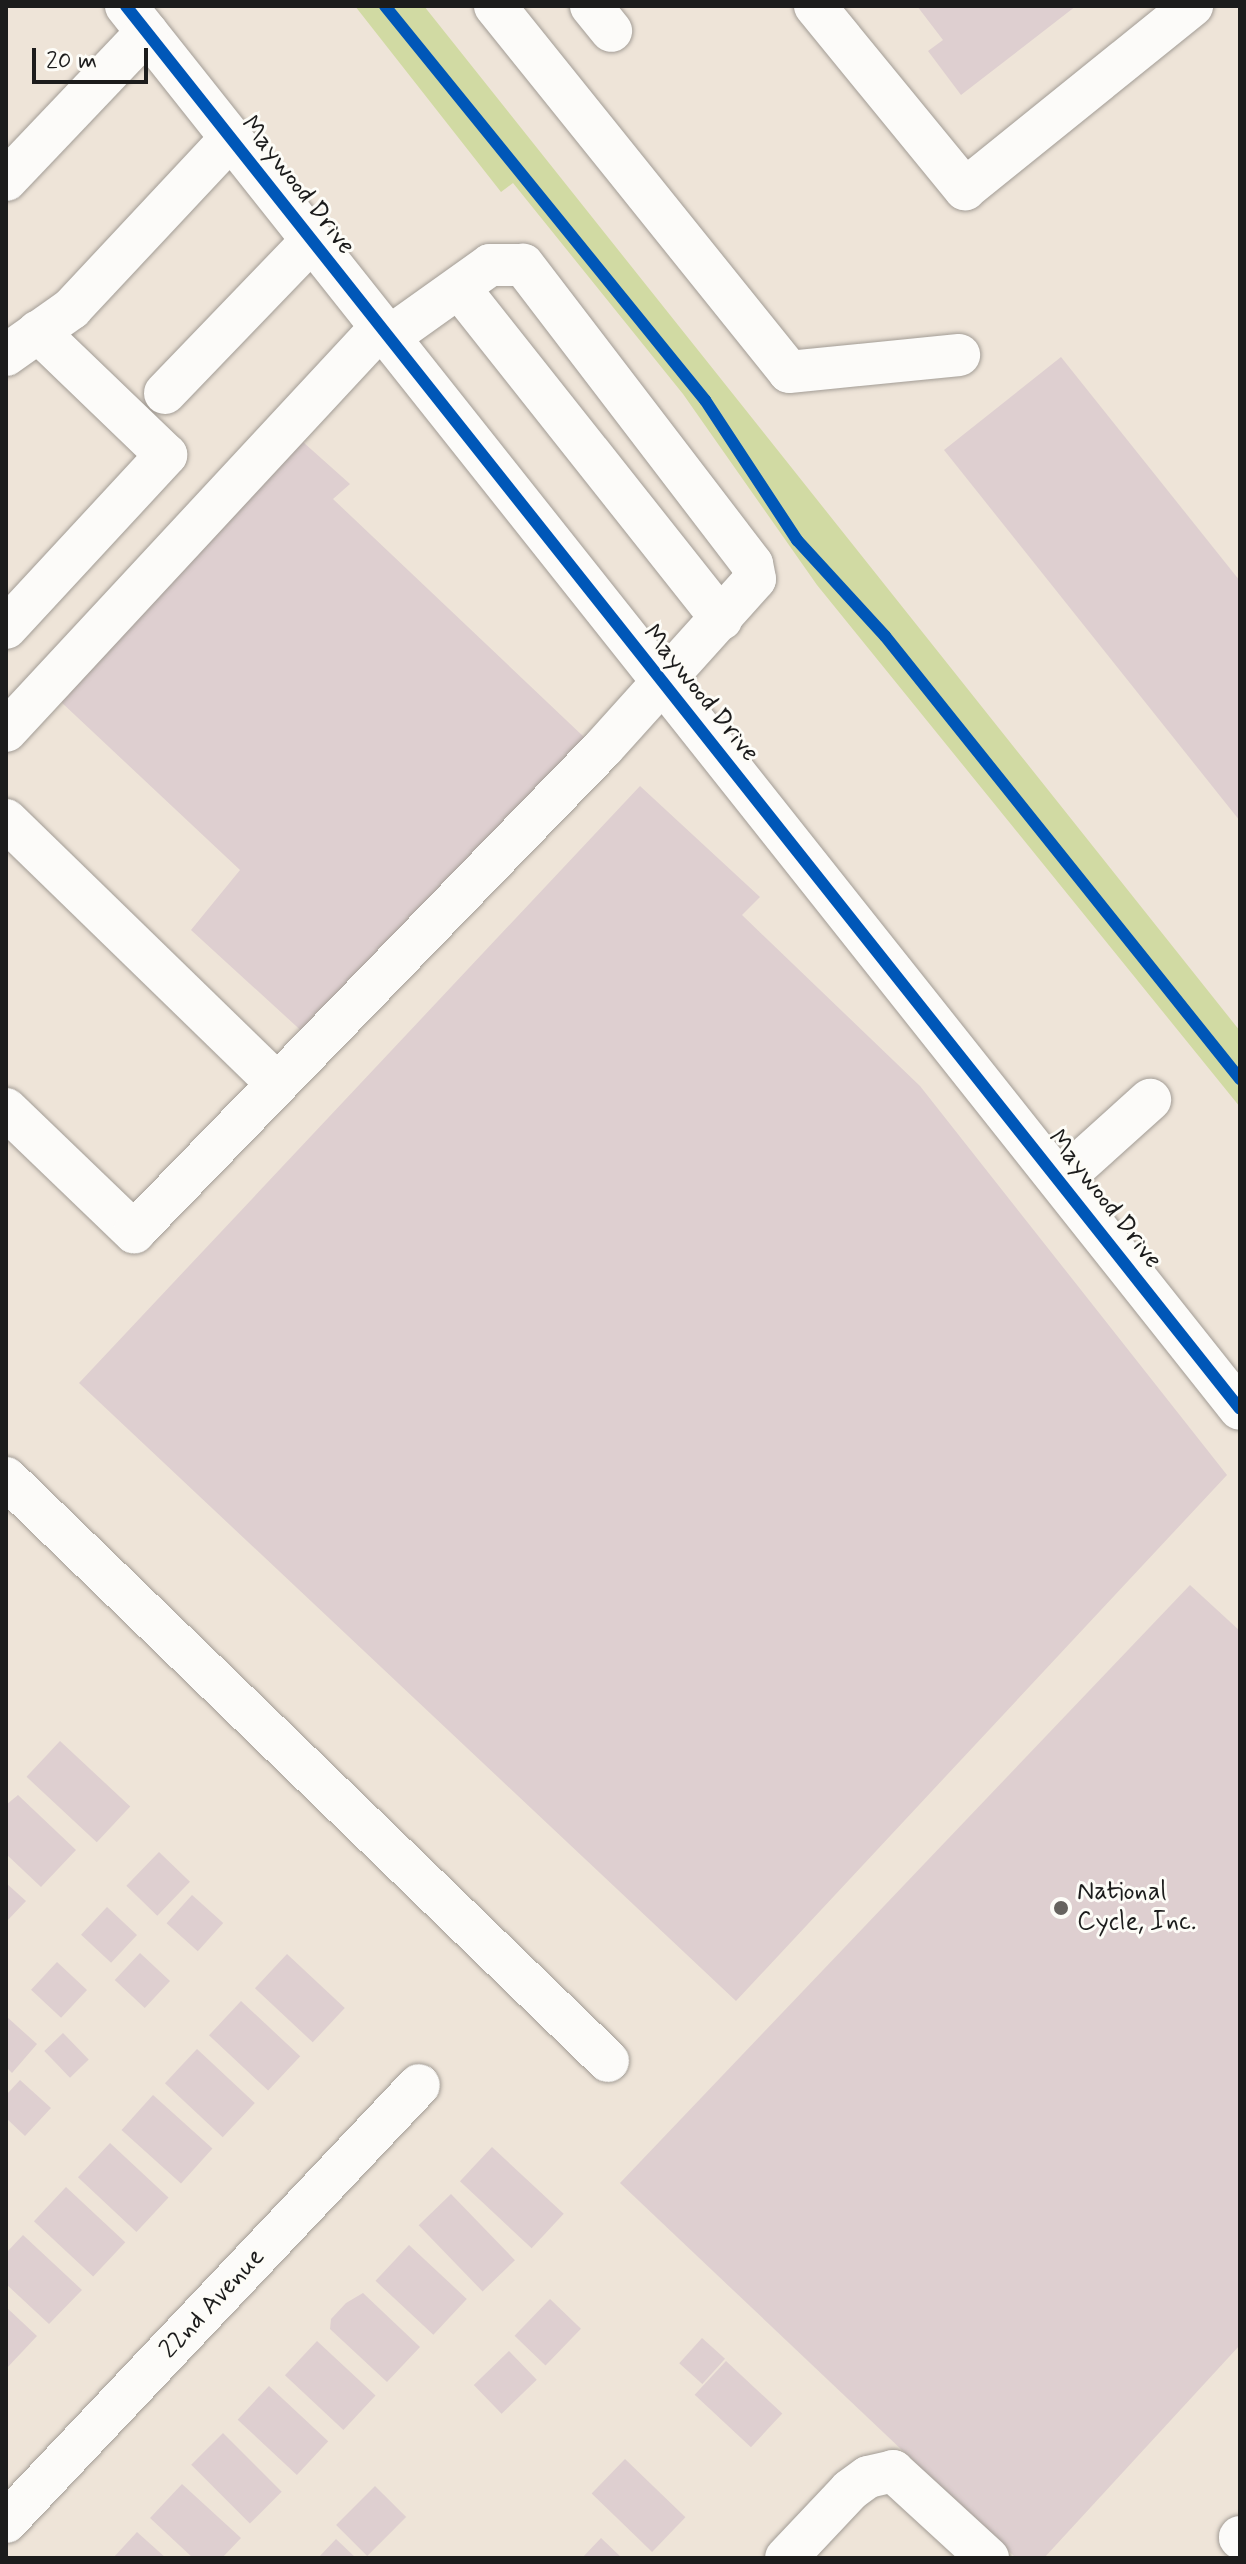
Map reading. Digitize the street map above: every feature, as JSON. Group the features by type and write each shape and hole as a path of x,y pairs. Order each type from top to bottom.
{"street":[{"path":"495,6 789,372 959,355"},
{"path":"815,6 965,189 1192,6"},
{"path":"6,180 136,19"},
{"name":"Maywood Drive","path":"136,19 1240,1409"},
{"path":"6,628 166,455 22,343 71,309 231,138"},
{"path":"165,393 312,240"},
{"path":"6,731 385,332 460,289 490,265 523,265 752,564 755,579 664,683 134,1232 6,1109"},
{"path":"460,289 722,619"},
{"path":"6,820 276,1083"},
{"path":"1061,1180 1150,1100"},
{"path":"6,1478 608,2061"},
{"name":"22nd Avenue","path":"6,2522 419,2085"},
{"path":"786,2558 850,2490 868,2477 893,2471 988,2558"}],"green space":[{"path":"355,6 424,6 1240,1031 1240,1107 817,585 683,394 513,183 501,192"}],"building":[{"path":"917,6 1076,6 961,95 928,51 943,40"},
{"path":"1061,357 1240,581 1240,821 944,450"},
{"path":"303,442 350,484 333,499 585,738 307,1036 191,930 240,870 60,701"},
{"path":"640,786 760,897 742,915 920,1086 1227,1475 736,2001 79,1383"},
{"name":"National Cycle, Inc.","path":"1190,1585 1240,1631 1240,2345 1044,2558 1016,2558 620,2183"},
{"path":"60,1741 130,1806 97,1842 27,1777"},
{"path":"18,1795 76,1850 41,1887 6,1854 6,1805"},
{"path":"159,1852 190,1882 157,1916 126,1886"},
{"path":"6,1883 26,1901 6,1922"},
{"path":"192,1895 223,1923 198,1951 167,1923"},
{"path":"107,1907 137,1935 111,1963 81,1935"},
{"path":"140,1953 170,1981 145,2008 115,1980"},
{"path":"287,1954 345,2008 313,2042 255,1988"},
{"path":"57,1962 87,1990 61,2018 31,1990"},
{"path":"241,2001 300,2056 268,2091 209,2035"},
{"path":"7,2017 37,2044 12,2073 6,2067"},
{"path":"63,2033 89,2060 70,2078 44,2051"},
{"path":"197,2049 255,2103 223,2137 165,2083"},
{"path":"20,2080 51,2108 25,2136 6,2118 6,2095"},
{"path":"153,2095 212,2149 181,2183 122,2130"},
{"path":"110,2143 169,2198 136,2232 78,2177"},
{"path":"492,2147 564,2214 532,2248 460,2181"},
{"path":"66,2187 125,2242 93,2277 34,2221"},
{"path":"451,2194 515,2260 483,2291 419,2225"},
{"path":"23,2235 82,2290 49,2324 6,2284 6,2253"},
{"path":"409,2245 467,2299 433,2335 376,2281"},
{"path":"363,2293 420,2347 387,2382 330,2329 331,2319 346,2303"},
{"path":"550,2299 581,2329 546,2366 515,2336"},
{"path":"6,2307 37,2336 6,2369"},
{"path":"702,2338 725,2359 702,2384 679,2363"},
{"path":"317,2341 376,2396 343,2430 285,2375"},
{"path":"509,2351 537,2380 502,2414 474,2385"},
{"path":"726,2361 782,2414 751,2447 695,2395"},
{"path":"269,2386 328,2441 297,2475 238,2420"},
{"path":"223,2433 282,2492 250,2524 191,2465"},
{"path":"625,2459 685,2517 652,2552 592,2494"},
{"path":"182,2484 241,2538 222,2558 193,2558 150,2518"},
{"path":"375,2486 406,2517 367,2556 336,2525"},
{"path":"137,2532 166,2558 113,2558"},
{"path":"601,2538 622,2558 582,2558"},
{"path":"336,2539 356,2558 318,2558"}],"cycle path":[{"path":"126,6 1240,1409"},
{"path":"385,6 705,400 797,540 885,636 1240,1079"}],"place":[{"name":"National Cycle, Inc.","path":"1061,1908"}]}
